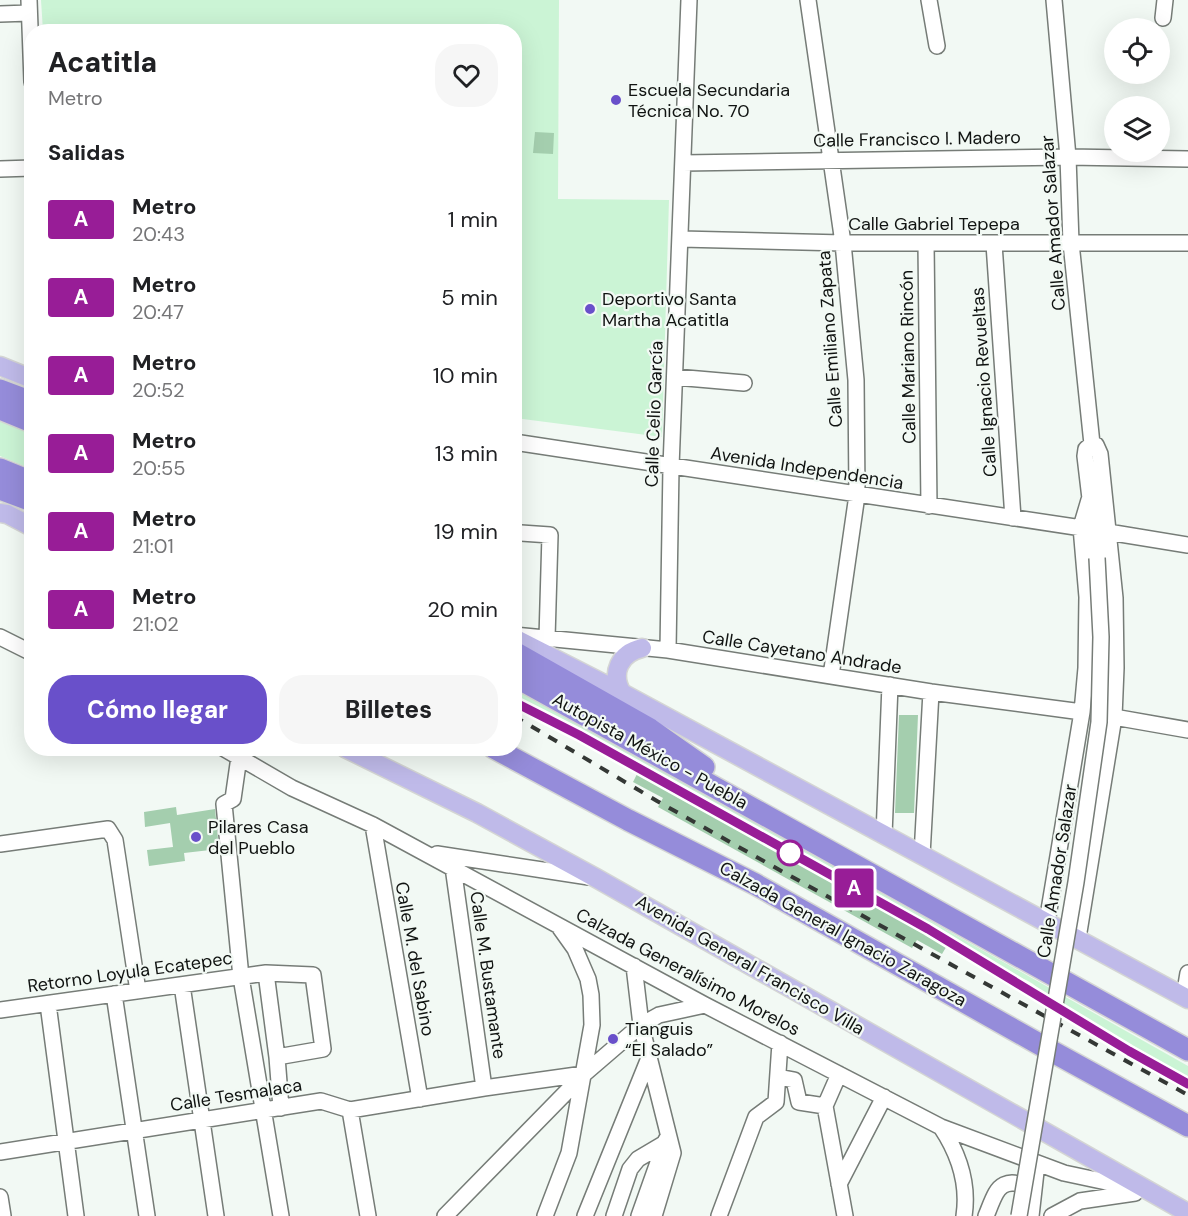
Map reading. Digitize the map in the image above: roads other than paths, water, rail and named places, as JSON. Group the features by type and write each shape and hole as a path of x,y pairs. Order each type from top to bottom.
{"highway":[{"path":"0,409 24,419"},
{"path":"0,469 24,479"},
{"path":"0,489 24,498"},
{"path":"522,657 650,729 785,825 1188,1050"},
{"name":"Autopista México - Puebla","path":"522,680 785,825"},
{"name":"Calzada General Ignacio Zaragoza","path":"509,756 628,820 756,884 1188,1126"}],"main road":[{"path":"0,366 24,374"},
{"path":"0,513 24,523"},
{"path":"522,641 1186,998"},
{"path":"622,693 616,675 619,663 628,653 642,648"},
{"name":"Avenida General Francisco Villa","path":"361,756 477,813 596,878 1150,1191"},
{"path":"1150,1191 1167,1209 1188,1213"}],"street":[{"name":"Calle Celio García","path":"668,650 671,467 689,0"},
{"name":"Calle Emiliano Zapata","path":"808,0 843,243 856,380 857,495 831,676"},
{"path":"929,0 938,45"},
{"name":"Calle Amador Salazar","path":"1054,0 1068,157 1071,243 1092,444"},
{"path":"1163,18 1165,0"},
{"path":"0,14 29,7 30,24"},
{"name":"Calle Francisco I. Madero","path":"683,163 1068,157 1188,159"},
{"path":"0,169 24,168"},
{"name":"Calle Gabriel Tepepa","path":"681,239 843,243 1188,243"},
{"name":"Calle Mariano Rincón","path":"926,243 929,506"},
{"name":"Calle Ignacio Revueltas","path":"994,244 1013,518"},
{"path":"675,377 744,383"},
{"name":"Avenida Independencia","path":"522,443 1188,545"},
{"name":"Calle Amador Salazar","path":"1047,922 1082,712 1086,668 1087,597 1095,530 1105,499 1100,454 1096,445 1092,444"},
{"name":"Calle Amador Salazar","path":"1078,938 1114,717 1116,668 1115,598 1095,530 1089,500 1085,456 1086,449 1092,444"},
{"name":"Calle Amador Salazar","path":"1019,1216 1076,882 1100,722 1101,637 1095,530"},
{"path":"522,533 550,535 548,638"},
{"path":"0,637 24,649"},
{"name":"Calle Cayetano Andrade","path":"522,637 668,650 931,692 1082,712"},
{"path":"0,650 17,645"},
{"path":"884,835 890,685"},
{"path":"922,855 931,692"},
{"path":"1114,717 1188,730"},
{"path":"241,756 233,799 224,804 241,976 281,1216"},
{"name":"Calzada Generalísimo Morelos","path":"245,756 259,769 292,788 373,825 705,1005 941,1127 1064,1173 1150,1191"},
{"name":"Calle M. del Sabino","path":"373,825 420,1099"},
{"path":"0,844 108,830 115,840 138,991"},
{"path":"425,853 596,878"},
{"name":"Calle M. Bustamante","path":"453,867 484,1088"},
{"path":"545,1216 568,1153 592,1025 588,979 576,949 556,923"},
{"path":"634,966 641,1025 673,1158 654,1216"},
{"path":"266,973 281,1108"},
{"name":"Retorno Loyula Ecatepec","path":"0,1010 266,973 313,975 323,1049 277,1057"},
{"path":"1186,998 1188,974"},
{"path":"182,985 216,1216"},
{"path":"114,994 147,1216"},
{"path":"48,1004 76,1216"},
{"path":"446,1216 584,1074 641,1025 659,1015 705,1005"},
{"path":"719,1216 756,1117 776,1102 780,1043"},
{"path":"585,1216 649,1058"},
{"name":"Calle Tesmalaca","path":"0,1152 321,1101 350,1110 584,1074"},
{"path":"839,1074 825,1106 845,1216"},
{"path":"778,1077 794,1080 799,1102 825,1106"},
{"path":"839,1184 884,1097"},
{"path":"350,1110 368,1216"},
{"path":"941,1127 955,1150 963,1177 964,1216"},
{"path":"614,1216 630,1169 638,1159 667,1138"},
{"path":"639,1216 667,1138"},
{"path":"1031,1216 1037,1163"},
{"path":"986,1216 995,1194 1005,1185 1018,1183 1024,1185 1033,1195"},
{"path":"1052,1216 1080,1201 1150,1191"},
{"path":"0,1197 3,1216"}],"railway":[{"path":"522,707 579,735 928,929 1129,1051 1188,1084"},
{"path":"522,721 657,801 785,873 1188,1095"}],"metro line":[{"name":"A","path":"522,706 579,735 928,929 1129,1051 1188,1084"}],"place":[{"name":"Escuela Secundaria Técnica No. 70","path":"616,100"},
{"name":"Deportivo Santa Martha Acatitla","path":"590,309"},
{"name":"Pilares Casa del Pueblo","path":"196,837"},
{"name":"Tianguis “El Salado”","path":"613,1039"}]}
